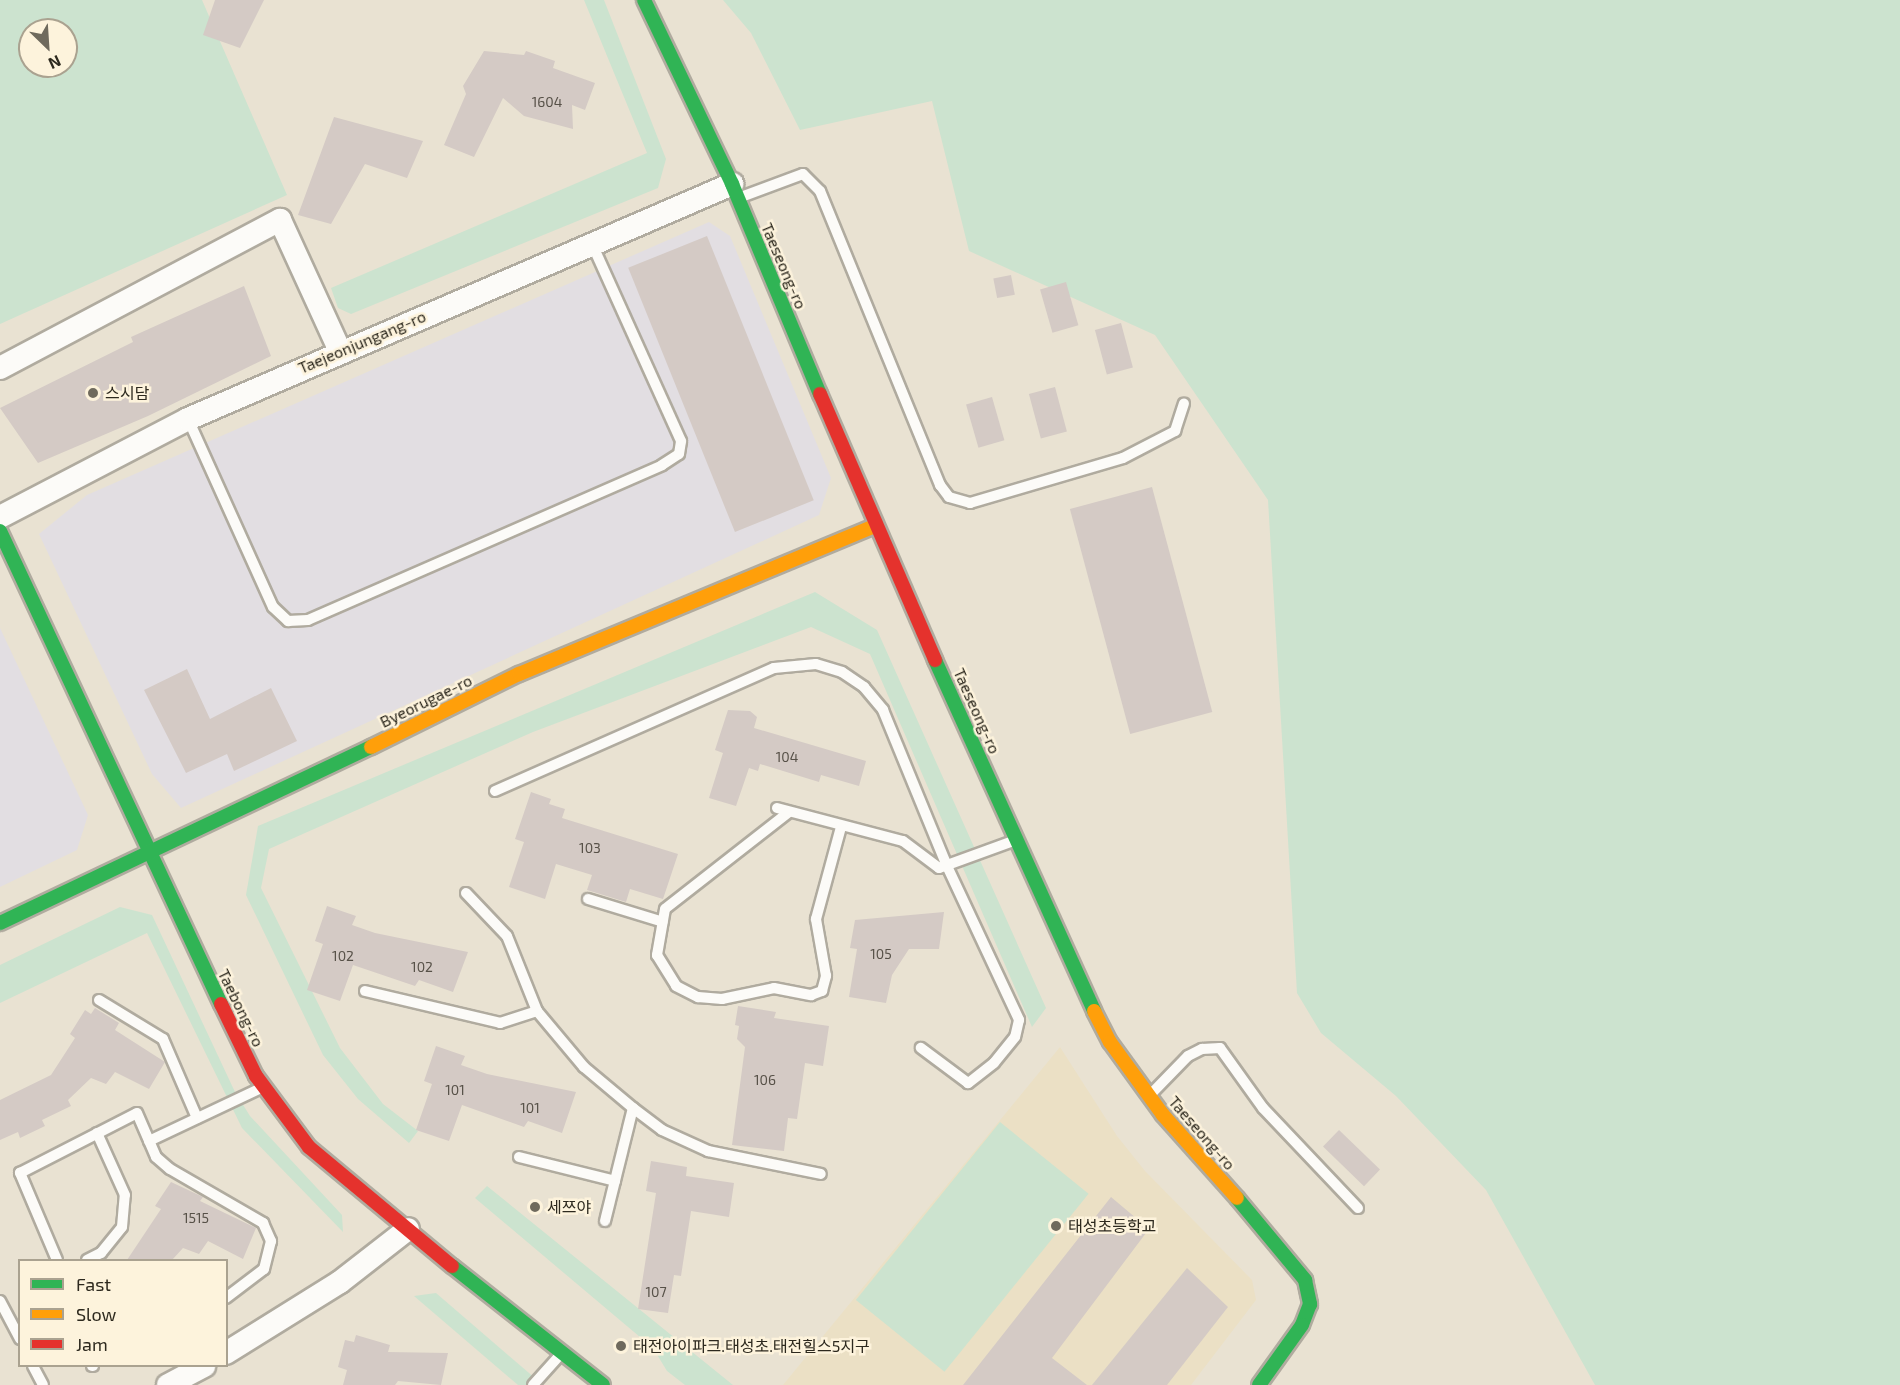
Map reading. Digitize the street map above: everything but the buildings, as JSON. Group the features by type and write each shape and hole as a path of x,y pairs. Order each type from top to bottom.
{"street":[{"name":"Taeseong-ro","path":"644,0 735,191 875,526 1110,1042 1149,1096 1305,1280 1310,1304 1302,1325 1259,1385"},
{"name":"Taejeonjungang-ro","path":"0,517 188,419 340,351 592,244 735,191"},
{"path":"0,368 280,220 340,351"},
{"name":"Byeorugae-ro","path":"0,923 149,855 519,674 875,526"},
{"name":"Taebong-ro","path":"0,531 149,855 264,1087 309,1147 603,1385"},
{"path":"228,1352 339,1282 408,1229"},
{"path":"168,1385 200,1367"}],"lane":[{"path":"735,191 803,174 820,191 940,485 949,497 970,503 1123,458 1175,431 1184,403"},
{"path":"188,419 273,607 288,621 308,620 330,611 662,465 679,454 681,441 592,244"},
{"path":"495,791 724,687 774,668 816,664 842,672 864,687 883,710 947,866 1019,1020 1016,1037 994,1063 968,1083 921,1048"},
{"path":"777,808 842,827 903,841 939,868 1017,840"},
{"path":"789,812 664,909 657,955 676,986 698,997 722,999 774,988 811,995 822,991 826,976 816,919 842,827"},
{"path":"466,893 507,936 537,1011 584,1067 633,1108 663,1130 708,1151 822,1174"},
{"path":"588,898 663,922"},
{"path":"364,991 500,1023 537,1011"},
{"path":"99,1000 164,1039 197,1118"},
{"path":"1149,1096 1188,1056 1202,1049 1220,1048 1263,1108 1358,1208"},
{"path":"149,1141 264,1087"},
{"path":"605,1221 633,1108"},
{"path":"57,1259 20,1173 137,1113 156,1157 170,1169 263,1223 270,1241 264,1269 228,1296"},
{"path":"89,1259 101,1253 122,1227 125,1194 97,1133"},
{"path":"519,1157 615,1181"},
{"path":"0,1301 18,1335"},
{"path":"533,1385 562,1353"},
{"path":"34,1367 43,1385"}],"shaded area":[{"path":"709,222 730,236 831,478 819,515 181,808 152,774 39,534 87,495"},
{"path":"0,628 88,815 77,850 0,887"},
{"name":"태성초등학교","path":"1060,1047 1117,1136 1145,1171 1252,1280 1256,1300 1191,1385 783,1385"}],"green space":[{"path":"0,0 202,0 287,195 0,324"},
{"path":"584,0 604,0 666,159 658,188 351,314 338,308 331,288 647,153"},
{"path":"723,0 1900,0 1900,1385 1595,1385 1486,1190 1396,1096 1321,1033 1297,993 1268,500 1155,335 969,251 932,101 800,130 751,33"},
{"path":"815,592 877,630 1046,1008 1032,1027 870,654 811,627 533,732 269,849 261,888 340,1048 383,1104 418,1131 409,1143 358,1099 323,1055 246,895 258,826"},
{"path":"120,907 152,915 235,1092 250,1116 342,1215 343,1232 242,1128 147,933 0,1003 0,965"},
{"path":"1000,1122 1089,1194 944,1372 856,1300"},
{"path":"487,1186 733,1385 685,1385 667,1371 653,1348 475,1198"},
{"path":"436,1293 543,1385 518,1385 414,1296"}],"traffic: fast":[{"path":"644,0 732,184 820,394"},
{"path":"0,531 221,1004"},
{"path":"935,660 1094,1011"},
{"path":"0,923 371,747"},
{"path":"1237,1198 1305,1280 1310,1304 1302,1325 1259,1385"},
{"path":"452,1266 603,1385"}],"traffic: slow":[{"path":"371,747 519,674 875,526"},
{"path":"1094,1011 1110,1042 1163,1115 1237,1198"}],"traffic: jam":[{"path":"820,394 935,660"},
{"path":"221,1004 256,1076 309,1147 452,1266"}],"place":[{"name":"스시담","path":"93,393"},
{"name":"세쯔야","path":"535,1207"},
{"name":"태성초등학교","path":"1056,1226"},
{"name":"태전아이파크.태성초.태전힐스5지구","path":"621,1346"}]}
